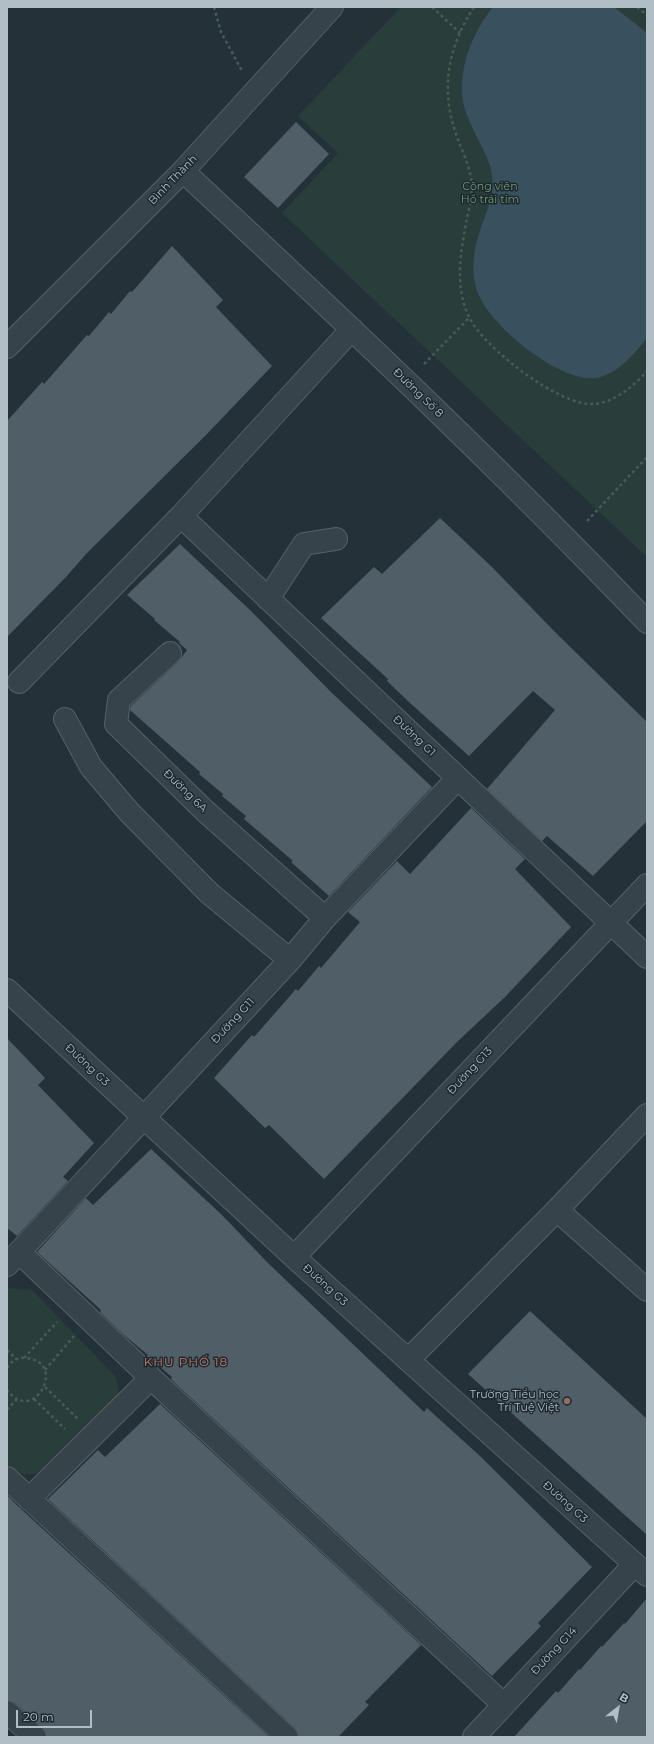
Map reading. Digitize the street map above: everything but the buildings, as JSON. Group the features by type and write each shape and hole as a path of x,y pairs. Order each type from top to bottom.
{"street":[{"name":"Bình Thành","path":"7,347 183,171 332,7"},
{"name":"Đường Số 8","path":"183,171 352,329 560,531 647,622"},
{"path":"19,682 181,516 352,329"},
{"name":"Đường G1","path":"181,516 647,957"},
{"path":"268,599 304,544 336,540"},
{"name":"Đường 6A","path":"170,653 119,700 116,724 199,806 325,918"},
{"path":"65,719 91,767 129,812 210,893 290,960"},
{"name":"Đường G11","path":"13,1258 290,960 325,918 458,778"},
{"name":"Đường G13","path":"294,1257 610,922 647,885"},
{"name":"Đường G3","path":"7,990 294,1257 641,1570"},
{"path":"408,1360 557,1210 647,1115"},
{"path":"557,1210 647,1290"},
{"path":"13,1258 73,1304 504,1705"},
{"path":"29,1500 151,1378"},
{"path":"7,1478 29,1500 287,1737"},
{"name":"Đường G14","path":"474,1737 504,1705 641,1570"},
{"path":"7,1712 34,1737"}],"path":[{"path":"214,7 221,32 253,93"},
{"path":"432,7 460,34"},
{"path":"474,7 460,34 449,68 446,85 450,119 471,175 472,189 460,263 460,281 469,317 482,336 521,371 544,387 580,403 593,404 607,401 632,386 647,370"},
{"path":"637,7 647,15"},
{"path":"422,366 469,317"},
{"path":"587,521 647,457"},
{"path":"24,1358 73,1304"},
{"path":"45,1370 89,1319"},
{"path":"7,1350 16,1359"},
{"path":"7,1368 16,1359 32,1359 40,1363 45,1370 47,1378 45,1387 41,1394 34,1399 17,1399 7,1390"},
{"path":"45,1387 88,1441"},
{"path":"7,1410 17,1399"},
{"path":"34,1399 88,1441"}],"green space":[{"name":"Công viên Hồ trái tim","path":"401,7 647,7 647,557 282,213 338,153 298,116"},
{"path":"7,1288 32,1290 116,1377 119,1394 113,1407 38,1473 24,1475 7,1464"}],"water":[{"path":"493,7 614,7 647,33 647,338 625,362 604,376 596,378 581,377 563,371 544,361 525,348 493,317 482,301 476,287 473,266 475,251 491,197 493,183 489,163 469,121 464,106 462,90 468,52 485,17"}],"place":[{"name":"Trường Tiểu học Trí Tuệ Việt","path":"567,1401"}],"district":[{"name":"KHU PHỐ 18","path":"186,1362"}]}
